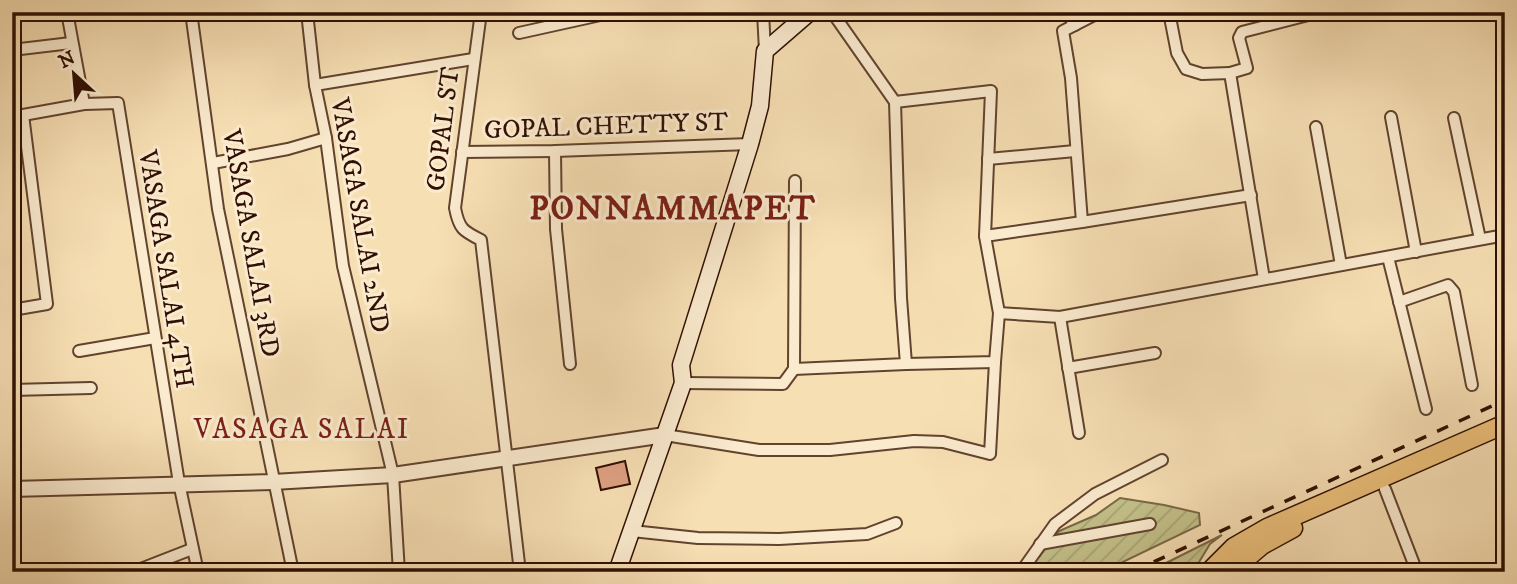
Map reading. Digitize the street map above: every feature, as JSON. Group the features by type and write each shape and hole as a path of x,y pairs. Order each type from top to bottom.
{"main road":[{"path":"617,572 683,383 681,365 760,106 765,51 810,12"},
{"path":"1209,572 1234,547 1267,528 1505,424"},
{"path":"1230,572 1246,556 1281,533 1505,435"}],"street":[{"path":"12,310 47,304 17,116 84,104 67,12"},
{"name":"VASAGA SALAI 3RD","path":"191,12 218,209 293,572"},
{"name":"GOPAL ST","path":"481,12 455,208 463,231 481,240 500,413 508,459"},
{"path":"519,33 614,12"},
{"path":"763,12 765,51"},
{"path":"832,12 895,102 901,298 906,364"},
{"path":"1066,12 1075,25"},
{"path":"1082,222 1071,78 1063,31 1100,12"},
{"path":"1169,12 1177,53 1186,69 1202,74 1230,73 1247,68 1239,38 1242,32 1320,12"},
{"name":"VASAGA SALAI 2ND","path":"311,13 315,85 326,138 343,266 393,475 399,572"},
{"path":"12,50 71,43"},
{"path":"315,85 473,59"},
{"path":"1230,73 1264,279"},
{"path":"12,489 273,482 393,475 665,435 759,450 830,450 914,440 943,442 990,454 999,313 985,236 991,91 895,102"},
{"name":"VASAGA SALAI 4TH","path":"84,104 118,103 155,338 198,572"},
{"path":"1391,117 1416,252"},
{"path":"1454,118 1480,239"},
{"path":"1316,127 1341,265"},
{"path":"213,163 288,149 326,138"},
{"name":"GOPAL CHETTY ST","path":"462,152 555,152 750,144"},
{"path":"555,152 556,229 570,365"},
{"path":"988,159 1075,152"},
{"path":"683,383 783,384 794,369 795,181"},
{"path":"985,236 1251,195"},
{"path":"999,313 1060,317 1505,235"},
{"path":"1388,257 1426,409"},
{"path":"1399,302 1448,285 1454,292 1472,385"},
{"path":"1060,317 1079,433"},
{"path":"79,351 155,338"},
{"path":"1068,368 1155,353"},
{"path":"794,369 995,362"},
{"path":"12,390 91,388"},
{"path":"508,459 520,572"},
{"path":"1021,572 1055,524 1095,494 1163,460"},
{"path":"1385,489 1417,572"},
{"path":"632,531 698,538 779,539 867,534 896,523"},
{"path":"1040,544 1150,524"},
{"path":"133,572 192,549"}],"shaded area":[{"path":"1120,498 1199,513 1200,525 1102,572 1023,572 1039,557 1059,531 1096,515"},
{"path":"1222,535 1210,544 1193,572 1148,572"}],"building":[{"path":"625,461 630,484 601,490 596,468"}],"railway":[{"path":"1132,572 1505,400"}],"district":[{"name":"PONNAMMAPET","path":"673,207"},
{"name":"VASAGA SALAI","path":"302,428"}]}
